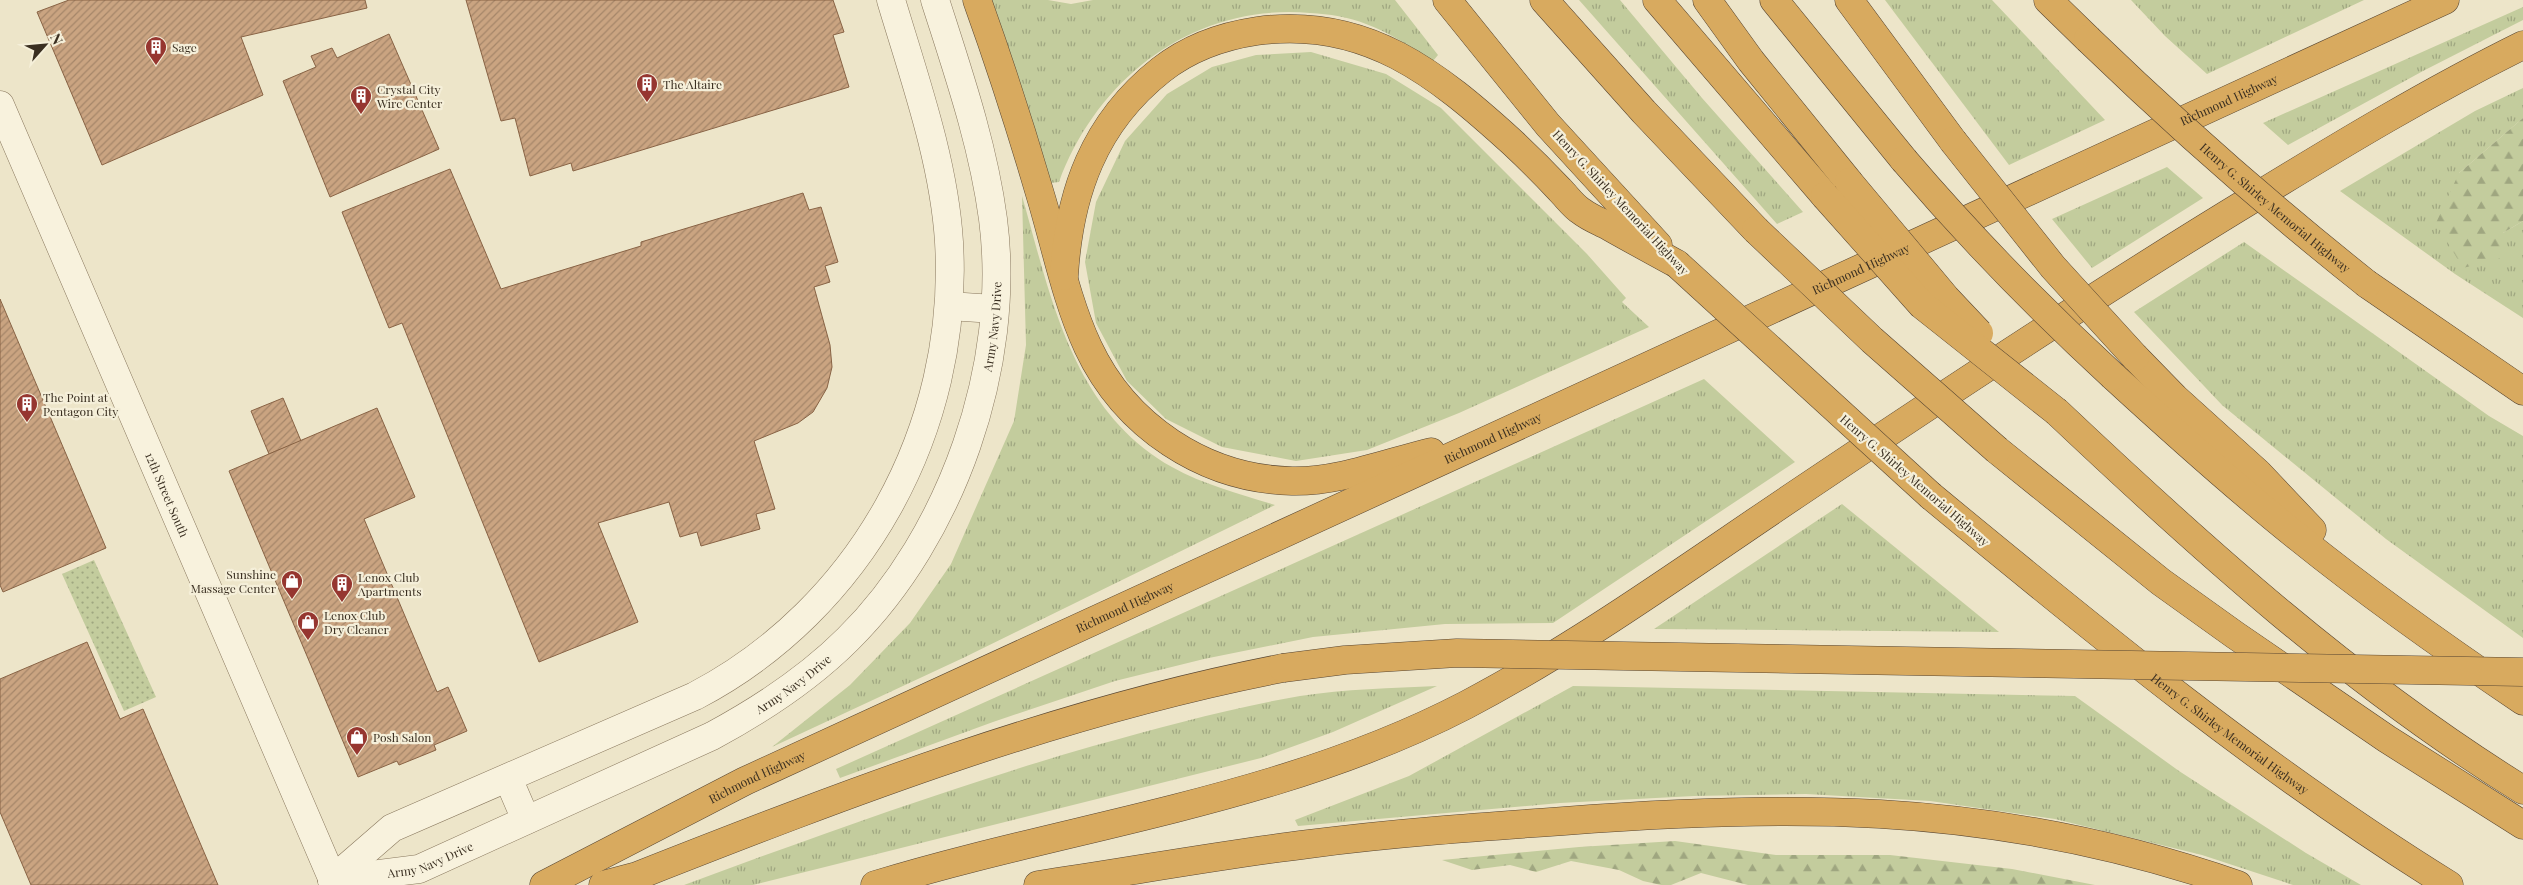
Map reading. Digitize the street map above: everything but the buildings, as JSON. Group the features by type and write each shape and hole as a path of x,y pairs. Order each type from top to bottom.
{"highway":[{"path":"977,0 1078,324 1088,348 1115,393 1159,436 1183,451 1236,474 1293,481 1322,478 1495,436"},
{"name":"Henry G. Shirley Memorial Highway","path":"1447,0 1548,125 1677,264 1931,496 2166,687 2383,844 2450,885"},
{"path":"1544,0 1644,112 1756,230 1872,340 1997,450 2146,570 2235,635 2386,739 2523,825"},
{"path":"1656,0 1922,306 2057,412"},
{"path":"1707,0 1751,61 1946,298 2057,412 2170,517 2311,636 2447,740 2523,790"},
{"path":"1774,0 1904,160 1954,218 2008,276 2113,376 2227,479 2373,596 2523,701"},
{"path":"1849,0 1954,141 2053,267 2135,357 2175,398 2258,473 2373,596"},
{"name":"Henry G. Shirley Memorial Highway","path":"2048,0 2088,40 2224,165 2367,284 2523,391"},
{"path":"2063,0 2088,40"},
{"path":"2342,47 2422,0"},
{"name":"Richmond Highway","path":"544,885 745,781 2445,0"},
{"path":"1064,276 1070,218 1080,183 1101,137 1134,94 1173,61 1195,49 1248,33 1302,27 1328,30 1356,38 1384,48 1409,61 1478,112 1514,144 1580,211 1677,264"},
{"path":"875,885 972,857 1259,786 1363,751 1464,706 1516,678 1612,618 1902,423 2148,262 2387,117 2523,45"},
{"path":"603,885 637,876 851,793 1011,738 1126,704 1283,668 1345,660 1458,653 2523,672"},
{"path":"1038,885 1308,844 1435,830 1651,815 1820,812 1932,818 2047,835 2158,860 2238,885"}],"street":[{"path":"333,883 392,828 694,696 732,677 775,643 816,604 854,560 886,512 911,460 930,409 943,353 949,306 949,242 942,185 919,93 891,0"},
{"name":"Army Navy Drive","path":"333,883 419,869 661,760 757,712 806,676 848,638 886,594 918,548 946,498 966,446 982,391 994,309 995,278 993,221 983,165 935,0"},
{"name":"12th Street South","path":"0,105 333,883"},
{"path":"949,306 994,309"},
{"path":"732,677 757,712"},
{"path":"508,778 526,820"}],"green space":[{"path":"990,0 1048,0 1071,4 1093,0 1395,0 1438,55 1433,61 1384,32 1339,16 1310,13 1268,13 1228,20 1190,34 1156,54 1125,79 1098,109 1076,144 1059,182 1050,183"},
{"path":"1579,0 1620,0 1702,98 1803,212 1777,224"},
{"path":"1885,0 1992,0 2105,120 2009,165"},
{"path":"2131,0 2364,0 2207,74 2165,36"},
{"path":"2523,7 2523,20 2423,71 2288,145 2263,123"},
{"path":"1311,52 1386,74 1441,108 1587,254 1626,298 1622,302 1649,327 1459,413 1367,450 1296,461 1222,447 1166,419 1127,381 1096,323 1085,262 1096,202 1125,141 1167,94 1212,67 1256,55"},
{"path":"2523,88 2523,118 2459,173 2503,233 2523,221 2523,318 2455,274 2340,191 2475,111"},
{"path":"2523,118 2523,221 2503,233 2501,258 2463,268 2436,223 2459,173"},
{"path":"2167,167 2203,198 2092,268 2052,219"},
{"path":"1022,196 1056,311 1070,348 1088,383 1110,415 1138,443 1172,467 1209,484 1275,505 963,658 772,747 850,685 910,623 951,564 1014,421 1026,345"},
{"path":"2244,242 2489,416 2523,436 2523,638 2386,539 2222,405 2134,312"},
{"path":"1704,379 1795,462 1553,623 1445,624 1313,637 1204,659 1115,681 993,722 840,778 836,769"},
{"path":"1842,504 1999,632 1654,629"},
{"path":"94,560 156,697 124,711 62,574"},
{"path":"1437,686 1333,732 1261,758 753,885 684,885 939,794 1041,761 1170,725 1248,706 1300,696 1351,690"},
{"path":"1573,686 2075,696 2179,771 2306,853 2361,885 2293,885 2202,855 2055,819 1930,801 1806,794 1694,796 1560,803 1298,826 1295,820 1409,776"},
{"path":"1675,841 1776,855 1890,855 2012,869 2095,885 1748,885 1701,873 1671,885 1661,885 1643,881 1619,870 1571,861 1536,872 1510,865 1472,870 1442,860 1579,847"}],"place":[{"name":"Sage","path":"156,66"},
{"name":"The Altaire","path":"647,103"},
{"name":"Crystal City Wire Center","path":"361,115"},
{"name":"The Point at Pentagon City","path":"27,423"},
{"name":"Sunshine Massage Center","path":"292,600"},
{"name":"Lenox Club Apartments","path":"342,603"},
{"name":"Lenox Club Dry Cleaner","path":"308,641"},
{"name":"Posh Salon","path":"357,756"}]}
